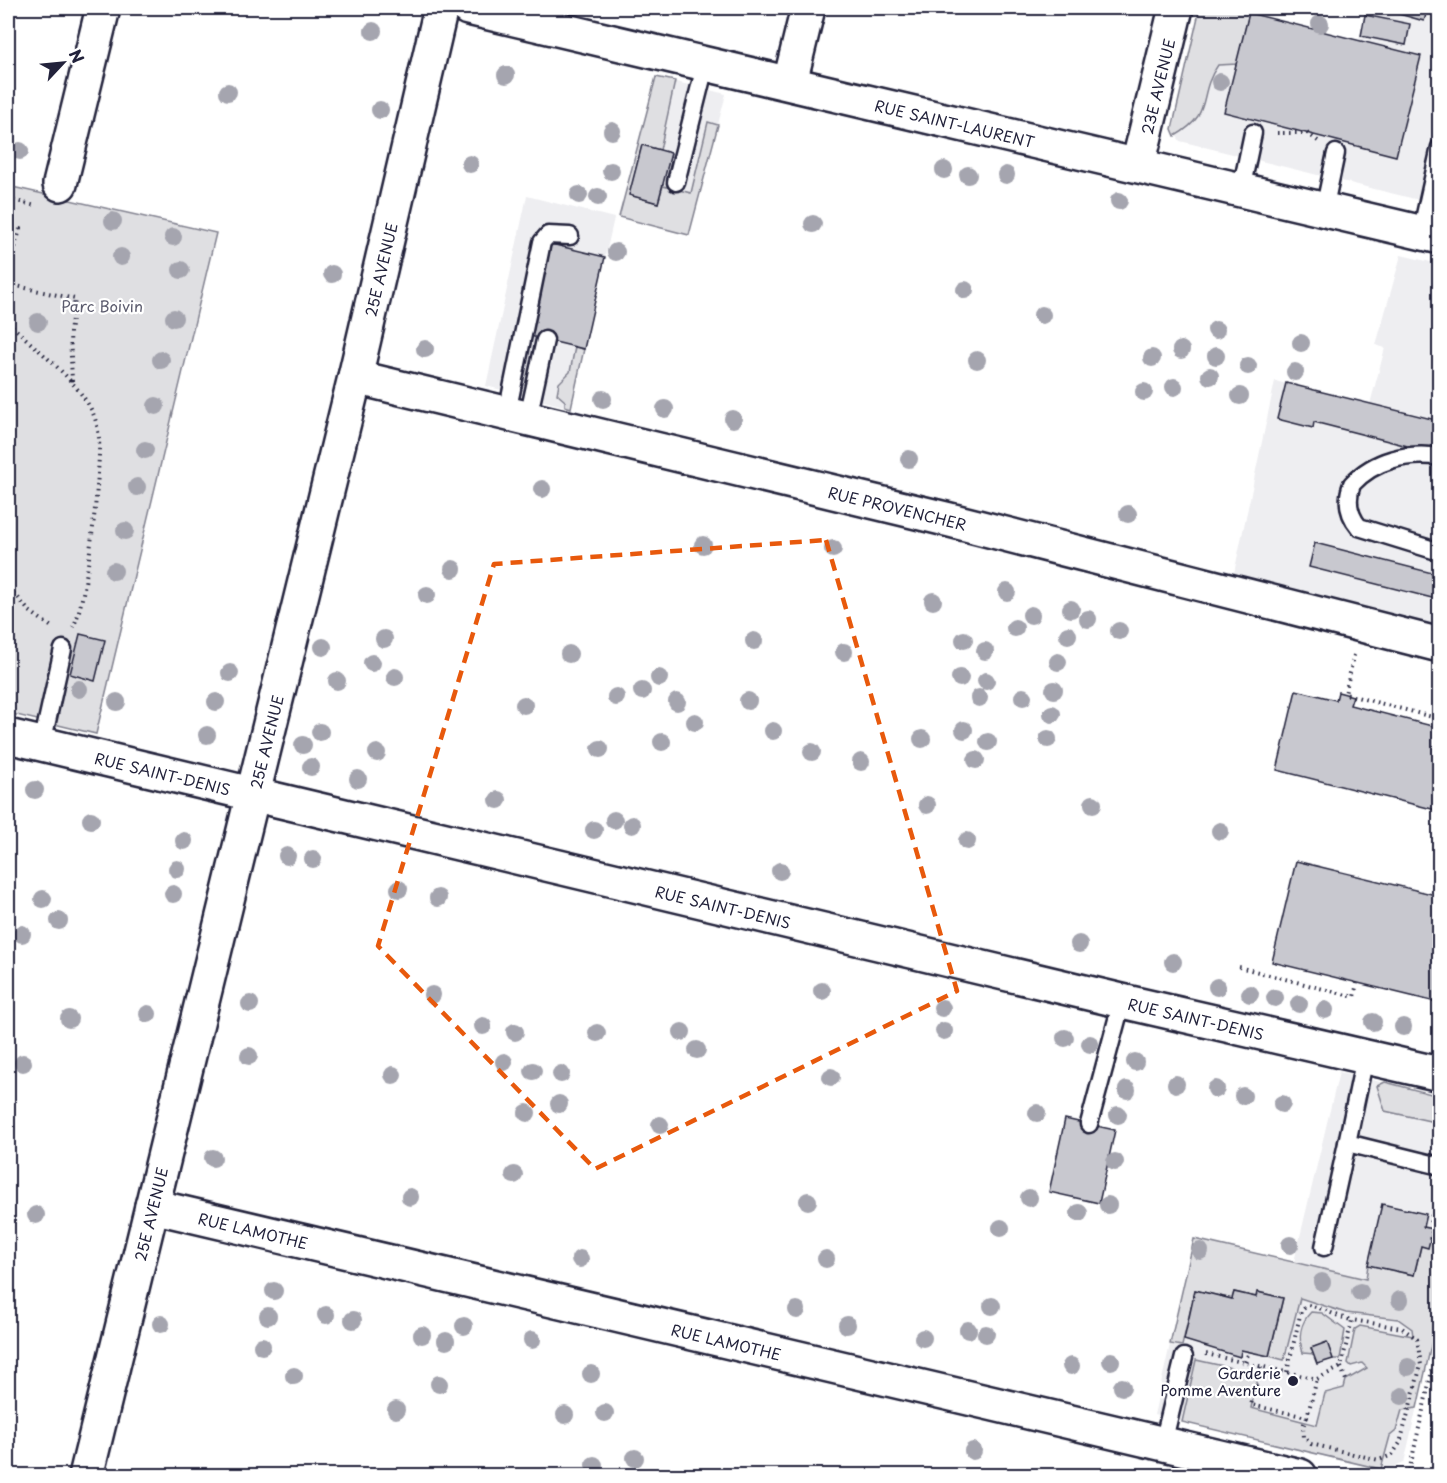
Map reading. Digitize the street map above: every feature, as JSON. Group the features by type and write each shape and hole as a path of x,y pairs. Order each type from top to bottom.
{"street":[{"path":"60,184 103,8"},
{"name":"25E AVENUE","path":"86,1476 355,377 441,8"},
{"name":"RUE SAINT-LAURENT","path":"468,8 790,82 1430,235"},
{"path":"790,82 808,8"},
{"name":"23E AVENUE","path":"1138,165 1176,8"},
{"name":"RUE PROVENCHER","path":"355,377 950,520 1440,645"},
{"name":"RUE SAINT-DENIS","path":"8,736 1122,1001 1440,1074"},
{"name":"RUE LAMOTHE","path":"152,1206 1300,1476"}],"lane":[{"path":"676,182 706,63"},
{"path":"1241,190 1253,133"},
{"path":"1430,235 1440,147"},
{"path":"1324,210 1336,153"},
{"path":"517,416 517,371 542,242 548,235 570,236"},
{"path":"517,416 537,376 545,340"},
{"path":"517,371 537,376"},
{"path":"1440,457 1397,458 1374,466 1352,484 1348,504 1352,518 1359,527 1440,552"},
{"path":"42,744 63,649"},
{"path":"1089,1124 1122,1001"},
{"path":"1324,1247 1365,1057"},
{"path":"1347,1143 1440,1166"},
{"path":"1163,1443 1192,1355"}],"path":[{"path":"1253,133 1307,133 1336,153"},
{"path":"8,226 20,229 8,274"},
{"path":"8,284 75,298 70,332 72,383"},
{"path":"8,322 72,383 93,413 99,439 83,599 71,630"},
{"path":"8,592 16,595 28,610 57,630"},
{"path":"1360,625 1345,694 1440,719"},
{"path":"1239,967 1354,997 1357,983"},
{"path":"1430,1239 1432,1230 1430,1224 1440,1182"},
{"path":"1287,1372 1301,1311 1308,1305 1321,1308 1335,1317 1402,1328 1417,1339 1421,1365 1400,1443 1392,1455 1378,1460 1311,1444 1304,1437 1303,1425 1317,1379"},
{"path":"1346,1380 1341,1367 1352,1320"},
{"path":"1408,1476 1440,1336"},
{"path":"1245,1362 1249,1352"},
{"path":"1192,1355 1245,1362 1317,1379 1341,1367"},
{"path":"1262,1366 1251,1405 1307,1417"}],"highlighted area":[{"path":"826,540 957,991 595,1169 378,946 494,564"}],"shaded area":[{"path":"1200,8 1228,8 1359,40 1365,15 1374,17 1376,8 1439,8 1439,205 1180,141 1172,129"},
{"path":"656,77 726,94 689,235 619,217"},
{"path":"527,196 614,218 571,408 486,386"},
{"path":"1401,255 1439,264 1439,627 1234,573 1275,381 1370,404 1385,348 1376,345"},
{"name":"Garderie Pomme Aventure","path":"1339,1072 1439,1096 1439,1310 1404,1463 1385,1471 1154,1415 1194,1239 1294,1262"}],"green space":[{"path":"1200,8 1228,8 1249,13 1237,64 1218,65 1211,76 1196,120 1175,136 1172,129"},
{"path":"656,77 675,81 660,150 642,145 630,195 658,203 663,186 691,193 708,122 718,125 689,235 619,217"},
{"name":"Parc Boivin","path":"8,186 216,233 96,734 8,713"},
{"path":"575,347 584,349 571,408 565,406 565,401 557,394 559,383 570,372"},
{"path":"1385,1082 1439,1096 1439,1123 1385,1111 1377,1086"},
{"name":"Garderie Pomme Aventure","path":"1439,1194 1439,1310 1417,1408 1402,1410 1396,1431 1390,1436 1381,1469 1182,1422 1196,1360 1259,1374 1251,1408 1317,1425 1325,1393 1344,1388 1346,1380 1367,1368 1362,1363 1351,1366 1348,1363 1355,1329 1360,1326 1413,1336 1412,1329 1398,1319 1346,1313 1300,1298 1284,1360 1269,1356 1283,1298 1258,1292 1256,1297 1234,1292 1232,1299 1195,1290 1182,1346 1170,1344 1194,1239 1366,1279 1368,1265 1414,1275 1421,1246 1428,1247"},
{"path":"1311,1312 1322,1313 1345,1330 1340,1359 1333,1359 1327,1343 1311,1348 1314,1354 1303,1353 1301,1331 1304,1321"}],"building":[{"path":"1378,8 1428,8 1424,21"},
{"path":"1249,13 1421,56 1396,156 1224,112"},
{"path":"1365,15 1410,24 1406,45 1361,36"},
{"path":"642,145 671,153 658,203 629,195"},
{"path":"551,244 605,257 584,349 530,336"},
{"path":"1286,383 1440,421 1440,438 1435,437 1431,452 1314,422 1313,428 1277,419"},
{"path":"1315,543 1440,575 1440,600 1309,567"},
{"path":"80,634 105,640 95,681 70,674"},
{"path":"1296,690 1336,700 1338,692 1353,696 1350,705 1440,728 1440,811 1277,770"},
{"path":"1296,861 1440,896 1440,1003 1272,962"},
{"path":"1065,1119 1115,1130 1099,1203 1049,1192"},
{"path":"1382,1204 1426,1214 1423,1227 1433,1229 1428,1248 1421,1246 1414,1275 1368,1265"},
{"path":"1195,1290 1232,1299 1234,1292 1256,1297 1257,1292 1283,1298 1269,1356 1241,1350 1240,1357 1184,1340"},
{"path":"1327,1342 1333,1359 1317,1364 1311,1348"}],"place":[{"name":"Garderie Pomme Aventure","path":"1293,1381"}]}
